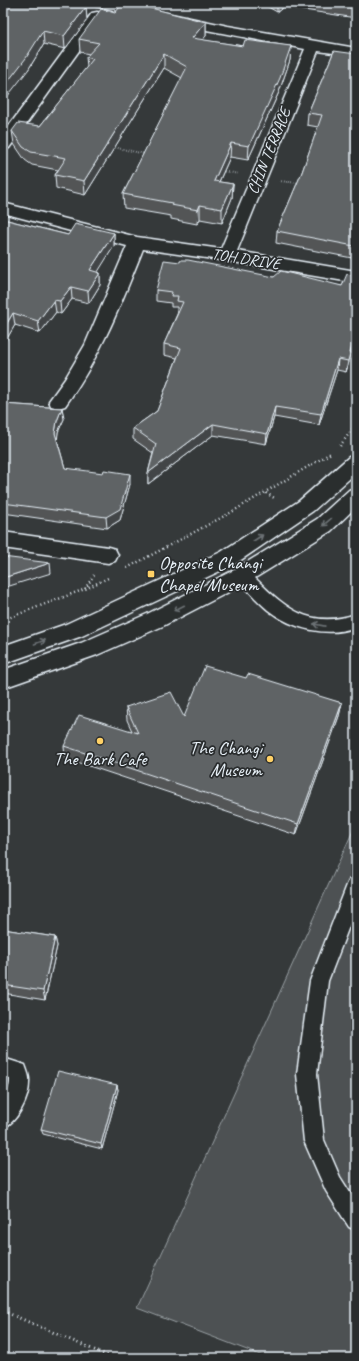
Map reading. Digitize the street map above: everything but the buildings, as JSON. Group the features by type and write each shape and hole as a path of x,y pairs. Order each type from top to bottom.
{"street":[{"path":"3,145 104,4 208,26 313,46 356,52"},
{"name":"CHIN TERRACE","path":"227,255 313,46"},
{"name":"TOH DRIVE","path":"3,208 137,243 227,255 356,277"},
{"path":"58,401 74,383 91,353 137,243"},
{"path":"3,655 74,630 228,558 306,506 356,462"},
{"path":"3,679 89,649 155,620 243,575 324,525 356,495"},
{"path":"3,540 108,555"}],"lane":[{"path":"243,575 266,598 284,613 316,625 331,627 347,625 356,620"},
{"path":"356,884 318,981 307,1074 314,1141 333,1184 356,1220"},
{"path":"3,1068 18,1072 20,1085 14,1104 3,1118"}],"path":[{"path":"109,146 148,155"},
{"path":"217,170 258,178 305,184"},
{"path":"338,449 356,424"},
{"path":"120,571 170,547 266,493 331,453"},
{"path":"85,589 87,583 96,571"},
{"path":"3,620 85,589 114,575"},
{"path":"3,1311 113,1358"}],"shaded area":[{"path":"356,824 356,1358 268,1358 137,1308"}],"place":[{"name":"Opposite Changi Chapel Museum","path":"151,574"},
{"name":"The Bark Cafe","path":"100,741"},
{"name":"The Changi Museum","path":"270,759"}]}
